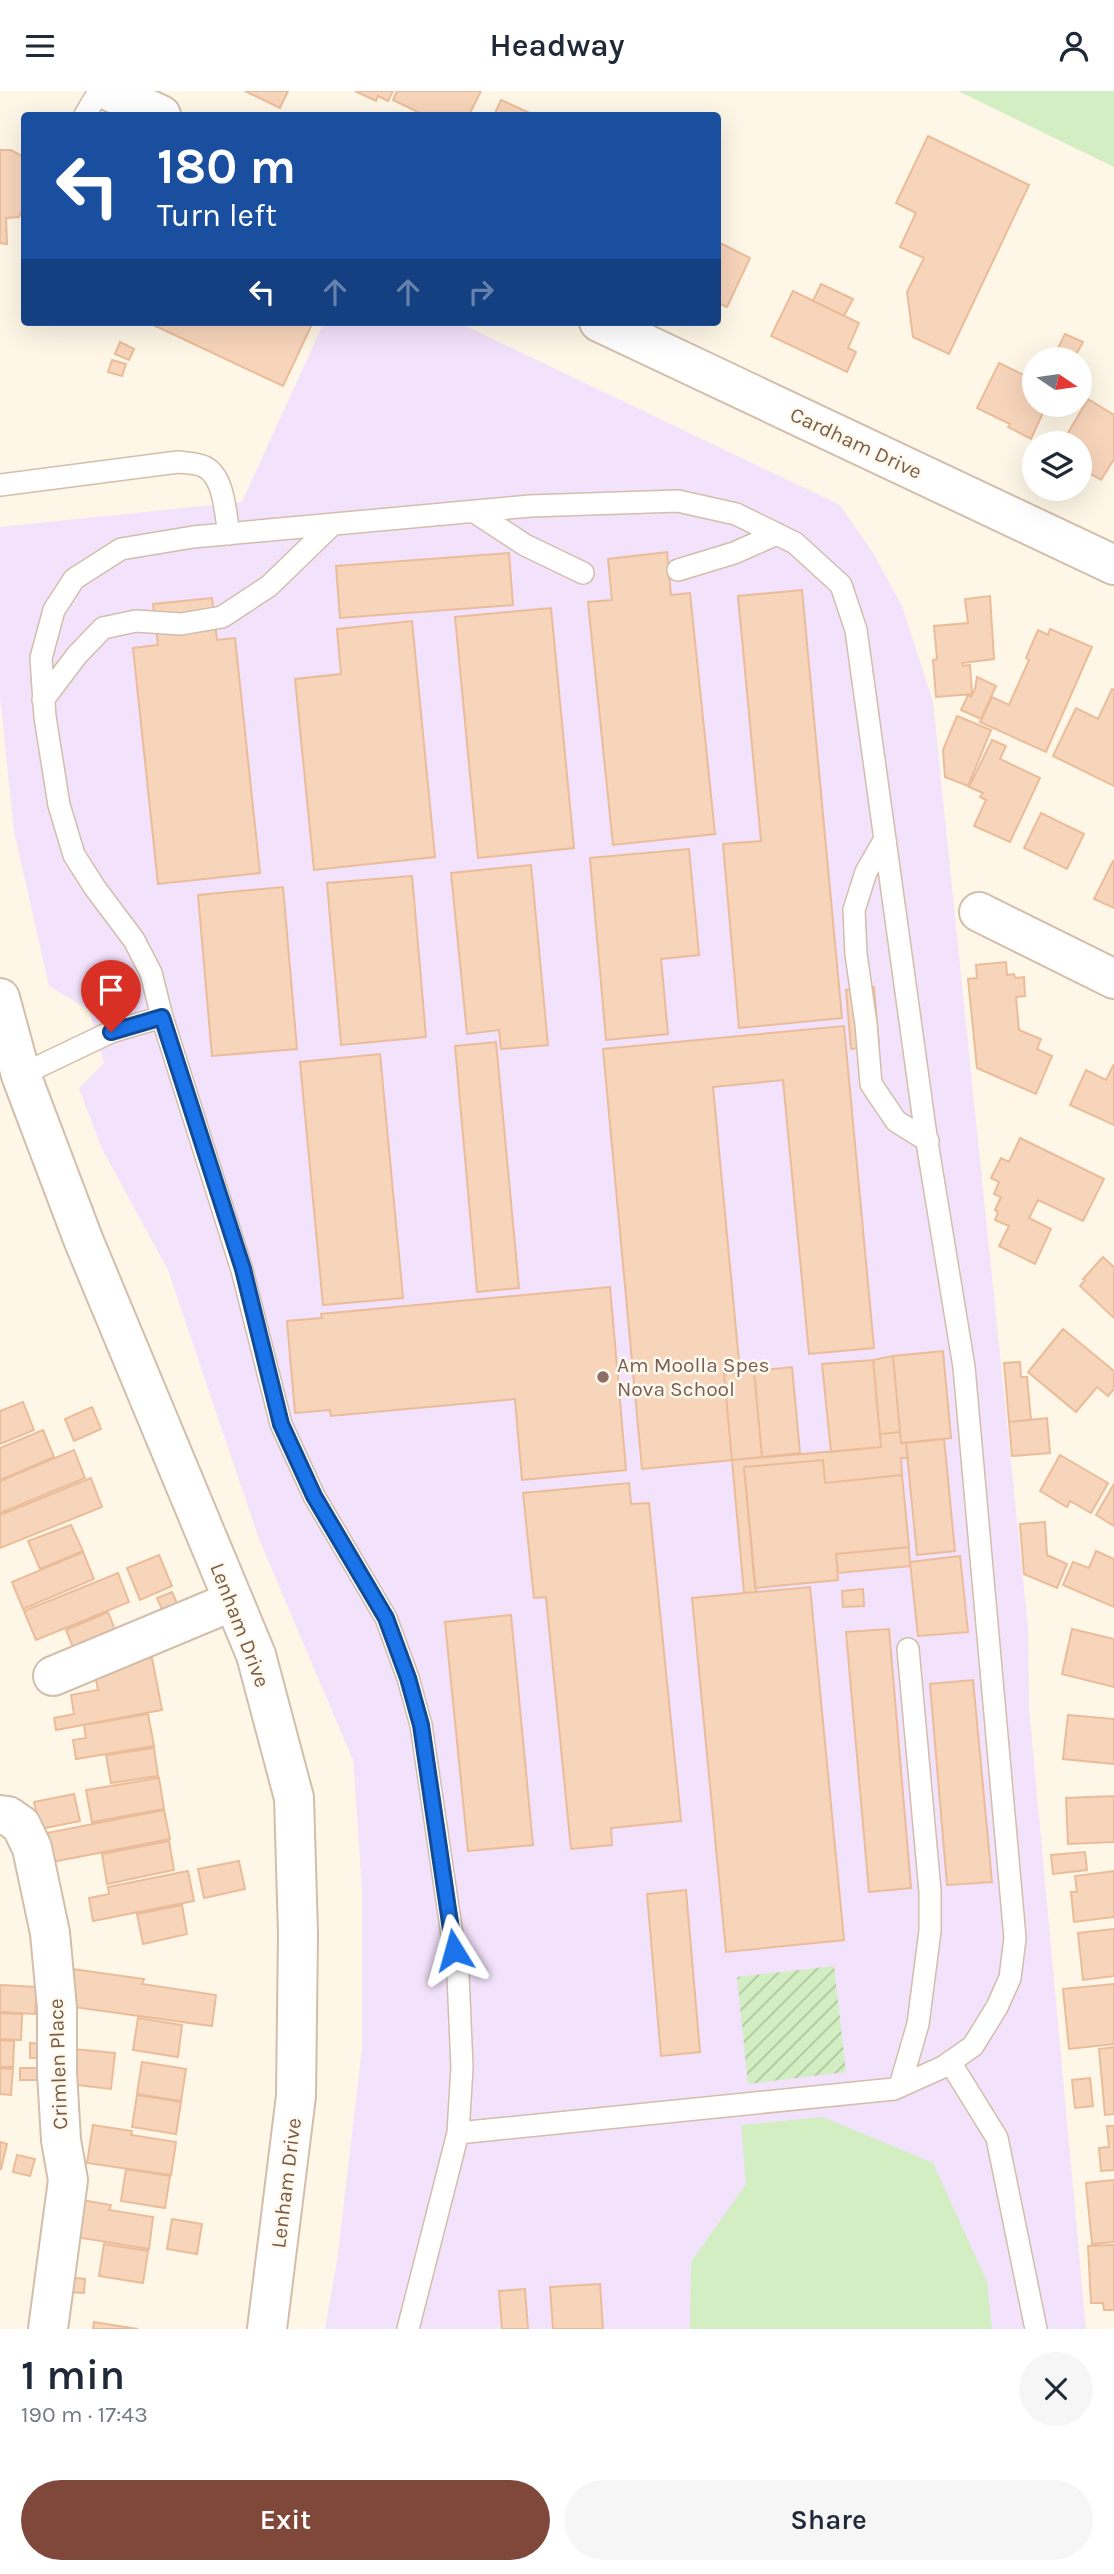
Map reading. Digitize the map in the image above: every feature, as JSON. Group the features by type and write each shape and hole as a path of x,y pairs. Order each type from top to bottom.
{"street":[{"path":"109,91 154,112"},
{"name":"Cardham Drive","path":"606,326 1114,565"},
{"path":"979,912 1114,979"},
{"name":"Lenham Drive","path":"0,998 5,1039 83,1239 256,1655 294,1798 298,1934 296,2096 267,2329"},
{"path":"53,1676 233,1601"},
{"name":"Crimlen Place","path":"0,1815 8,1816 22,1825 32,1848 50,1933 57,2008 61,2140 68,2180 48,2329"}],"lane":[{"path":"87,112 99,91"},
{"path":"0,485 178,461 203,465 214,474 221,489 229,534"},
{"path":"408,2329 458,2133 462,2067 458,1975 421,1725 408,1678 386,1618 314,1496 281,1424 243,1269 162,1017 151,973 134,940 94,888 74,855 59,805 43,700 41,658 54,610 74,579 121,549 229,534 530,506 678,501 736,514 795,543 841,585 856,630 928,1141 964,1367 1015,1938 1010,1978 997,2007 973,2046 950,2062 894,2089 458,2133"},
{"path":"473,512 525,545 583,573"},
{"path":"43,700 77,655 103,628 136,621 181,624 222,617 269,586 332,525"},
{"path":"678,570 734,553 777,534"},
{"path":"885,839 866,872 854,910 856,954 871,1084 896,1122 928,1141"},
{"path":"21,1075 111,1032 162,1017"},
{"path":"900,2086 919,2024 930,1931 930,1891 908,1649"},
{"path":"950,2062 997,2138 1036,2329"}],"shaded area":[{"name":"Am Moolla Spes Nova School","path":"322,326 465,326 840,505 873,553 902,606 933,702 1028,1628 1029,1708 1086,2329 325,2329 337,2261 362,2049 362,1888 353,1760 259,1539 168,1270 102,1149 79,1088 104,1063 89,1010 49,986 14,831 0,696 0,527 242,502"}],"green space":[{"path":"958,91 1114,91 1114,167"},
{"path":"834,1966 846,2072 748,2084 737,1977"},
{"path":"823,2117 933,2163 987,2282 992,2329 690,2329 691,2262 746,2184 741,2125"}],"building":[{"path":"245,91 288,91 280,108"},
{"path":"355,91 393,91 388,101 378,96 376,101"},
{"path":"397,91 481,91 470,112 418,112 393,100"},
{"path":"501,100 527,112 495,112"},
{"path":"928,136 1029,185 949,354 913,337 907,292 924,258 900,247 916,213 896,203"},
{"path":"0,150 11,150 21,155 21,212 19,217 6,218 7,244 0,243"},
{"path":"721,244 750,258 727,307 721,304"},
{"path":"821,284 853,299 844,316 813,301"},
{"path":"793,291 859,323 848,348 856,352 847,372 771,336"},
{"path":"156,326 311,326 283,386"},
{"path":"1065,334 1083,342 1080,347 1058,347"},
{"path":"120,342 134,349 129,360 115,354"},
{"path":"112,360 126,364 122,376 108,372"},
{"path":"999,363 1022,374 1022,417 1041,417 1035,431 1022,431 1022,434 1008,427 1010,424 977,408"},
{"path":"1092,401 1114,415 1114,459 1101,480 1092,475 1092,431 1069,431 1077,417 1092,417"},
{"path":"667,552 671,595 690,593 715,834 613,845 588,602 612,600 608,559"},
{"path":"509,553 513,605 340,618 336,566"},
{"path":"802,590 842,1018 739,1028 723,844 761,841 738,596"},
{"path":"990,596 994,659 962,663 963,666 970,665 972,694 936,697 934,626 968,623 965,599"},
{"path":"212,598 217,640 235,638 260,873 158,884 133,648 158,645 153,604"},
{"path":"551,608 574,848 478,858 455,617"},
{"path":"412,621 435,857 314,870 295,679 341,674 337,629"},
{"path":"1050,629 1092,647 1046,752 980,722 992,697 1009,705 1029,660 1026,658 1038,630 1048,635"},
{"path":"977,677 996,686 981,719 961,710 968,695 971,697 975,689"},
{"path":"1112,689 1114,786 1053,756 1076,708 1098,719"},
{"path":"957,716 991,730 968,786 945,777 943,750"},
{"path":"992,740 1006,746 1000,759 1040,778 1010,842 974,826 986,800 980,797 983,793 969,787"},
{"path":"1041,813 1084,834 1067,869 1024,848"},
{"path":"689,849 699,955 661,959 668,1034 606,1040 590,858"},
{"path":"1114,862 1114,908 1094,899"},
{"path":"531,865 548,1045 501,1049 499,1030 467,1034 451,873"},
{"path":"412,876 426,1037 341,1045 327,883"},
{"path":"283,887 297,1049 212,1056 198,895"},
{"path":"1006,962 1007,975 1024,977 1025,996 1016,997 1019,1030 1041,1039 1037,1049 1052,1056 1036,1094 977,1068 968,979 977,978 976,965"},
{"path":"874,987 879,1046 851,1049 846,990"},
{"path":"844,1026 874,1348 809,1354 783,1080 713,1087 740,1372 724,1374 732,1460 642,1469 603,1049"},
{"path":"496,1042 519,1288 477,1292 455,1046"},
{"path":"380,1054 403,1298 323,1305 300,1062"},
{"path":"1114,1064 1114,1125 1070,1105 1086,1070 1106,1080"},
{"path":"1020,1138 1104,1179 1083,1221 1038,1200 1029,1218 1051,1229 1035,1264 999,1246 1009,1226 995,1220 998,1212 995,1210 1001,1197 994,1194 999,1182 991,1178 1001,1158 1009,1162"},
{"path":"1103,1257 1114,1267 1114,1318 1080,1286"},
{"path":"610,1287 626,1470 522,1480 515,1399 331,1416 330,1410 295,1413 287,1321 322,1318 321,1314"},
{"path":"1063,1329 1114,1371 1114,1389 1108,1396 1097,1387 1076,1412 1028,1372"},
{"path":"943,1351 951,1438 901,1443 893,1356"},
{"path":"893,1356 900,1432 880,1434 873,1360"},
{"path":"873,1360 881,1447 831,1452 822,1364"},
{"path":"1020,1362 1021,1377 1027,1377 1031,1420 1009,1422 1004,1363"},
{"path":"792,1367 800,1453 762,1457 754,1371"},
{"path":"754,1371 762,1457 732,1460 724,1374"},
{"path":"23,1402 34,1430 0,1444 0,1411"},
{"path":"92,1407 101,1429 74,1441 65,1419"},
{"path":"1047,1418 1050,1453 1012,1456 1009,1422"},
{"path":"43,1430 54,1457 0,1480 0,1448"},
{"path":"900,1432 901,1443 906,1443 908,1458 901,1458 902,1475 825,1483 823,1460 744,1467 756,1592 744,1593 732,1460 881,1447 880,1434"},
{"path":"944,1439 955,1551 917,1555 906,1443"},
{"path":"74,1450 85,1478 0,1513 0,1481"},
{"path":"1060,1455 1108,1483 1091,1513 1070,1501 1067,1507 1040,1491"},
{"path":"823,1460 825,1483 902,1475 909,1547 836,1554 838,1580 755,1588 744,1467"},
{"path":"91,1478 102,1507 0,1548 0,1515"},
{"path":"629,1483 631,1504 649,1503 681,1821 611,1828 612,1845 571,1849 546,1597 534,1598 523,1493"},
{"path":"1114,1484 1114,1526 1096,1515"},
{"path":"1045,1522 1047,1555 1067,1564 1057,1588 1024,1574 1020,1524"},
{"path":"71,1525 83,1551 40,1569 28,1541"},
{"path":"909,1547 910,1566 838,1573 836,1554"},
{"path":"1096,1551 1114,1559 1114,1607 1063,1585 1073,1562 1089,1568"},
{"path":"83,1552 94,1579 23,1609 12,1582"},
{"path":"159,1555 172,1586 140,1600 127,1568"},
{"path":"960,1556 968,1632 918,1636 910,1562"},
{"path":"118,1573 129,1602 36,1640 24,1611"},
{"path":"810,1587 844,1940 726,1952 692,1598"},
{"path":"863,1589 864,1606 843,1607 842,1591"},
{"path":"172,1592 179,1608 164,1614 157,1598"},
{"path":"108,1612 119,1640 77,1657 66,1630"},
{"path":"511,1615 533,1845 468,1851 445,1622"},
{"path":"889,1629 911,1888 869,1892 846,1632"},
{"path":"1072,1629 1114,1639 1114,1687 1062,1674"},
{"path":"152,1658 162,1710 56,1730 54,1718 74,1714 71,1695 98,1690 94,1669"},
{"path":"973,1680 992,1882 947,1885 930,1684"},
{"path":"148,1714 154,1746 76,1759 73,1740 86,1738 84,1725"},
{"path":"1068,1715 1114,1719 1114,1764 1063,1759"},
{"path":"154,1748 158,1776 111,1783 106,1755"},
{"path":"159,1778 164,1809 92,1822 86,1790"},
{"path":"74,1794 80,1821 40,1829 34,1802"},
{"path":"1114,1796 1114,1842 1068,1844 1066,1798"},
{"path":"164,1810 170,1839 47,1863 42,1834"},
{"path":"169,1841 174,1870 107,1884 102,1854"},
{"path":"1085,1852 1087,1870 1053,1874 1051,1855"},
{"path":"239,1861 245,1889 204,1898 198,1869"},
{"path":"188,1871 194,1901 93,1921 89,1898 109,1894 108,1887"},
{"path":"1114,1871 1114,1917 1074,1922 1071,1892 1077,1892 1075,1876"},
{"path":"686,1890 700,2052 661,2056 647,1894"},
{"path":"182,1905 187,1934 143,1944 137,1914"},
{"path":"1114,1929 1114,1976 1083,1980 1078,1933"},
{"path":"65,1968 144,1979 142,1984 216,1995 212,2026 59,2005"},
{"path":"1114,1984 1114,2044 1069,2049 1063,1989"},
{"path":"0,1985 37,1987 35,2014 0,2012"},
{"path":"0,2013 22,2014 21,2040 0,2039"},
{"path":"138,2018 182,2025 178,2057 133,2050"},
{"path":"0,2040 14,2041 13,2067 0,2067"},
{"path":"30,2043 48,2044 47,2058 30,2058"},
{"path":"1114,2047 1114,2114 1105,2115 1099,2049"},
{"path":"73,2049 115,2053 111,2089 69,2084"},
{"path":"142,2062 186,2069 181,2101 137,2094"},
{"path":"0,2068 13,2069 11,2095 0,2094"},
{"path":"20,2068 43,2068 42,2080 20,2080"},
{"path":"1090,2078 1093,2106 1075,2108 1072,2080"},
{"path":"137,2095 181,2102 176,2134 132,2127"},
{"path":"93,2125 132,2131 131,2135 176,2142 171,2175 87,2163"},
{"path":"1107,2126 1114,2126 1114,2170 1101,2171 1099,2148 1109,2147"},
{"path":"0,2142 7,2144 1,2169 0,2169"},
{"path":"17,2155 35,2159 30,2176 13,2172"},
{"path":"126,2169 170,2176 165,2208 121,2201"},
{"path":"1114,2180 1114,2242 1092,2244 1086,2183"},
{"path":"82,2200 111,2205 109,2210 153,2217 149,2249 76,2237"},
{"path":"172,2219 202,2224 197,2254 167,2249"},
{"path":"104,2244 148,2251 143,2283 99,2276"},
{"path":"1114,2245 1114,2310 1104,2310 1103,2303 1091,2303 1088,2246"},
{"path":"68,2277 85,2279 84,2293 67,2292"},
{"path":"600,2284 603,2329 553,2329 550,2287"},
{"path":"525,2289 528,2329 502,2329 499,2291"},
{"path":"94,2322 138,2329 93,2329"}],"place":[{"name":"Am Moolla Spes Nova School","path":"603,1377"}],"route":[{"path":"111,1032 162,1017 243,1269 281,1424 314,1496 386,1618 408,1678 421,1725 454,1950"}]}
